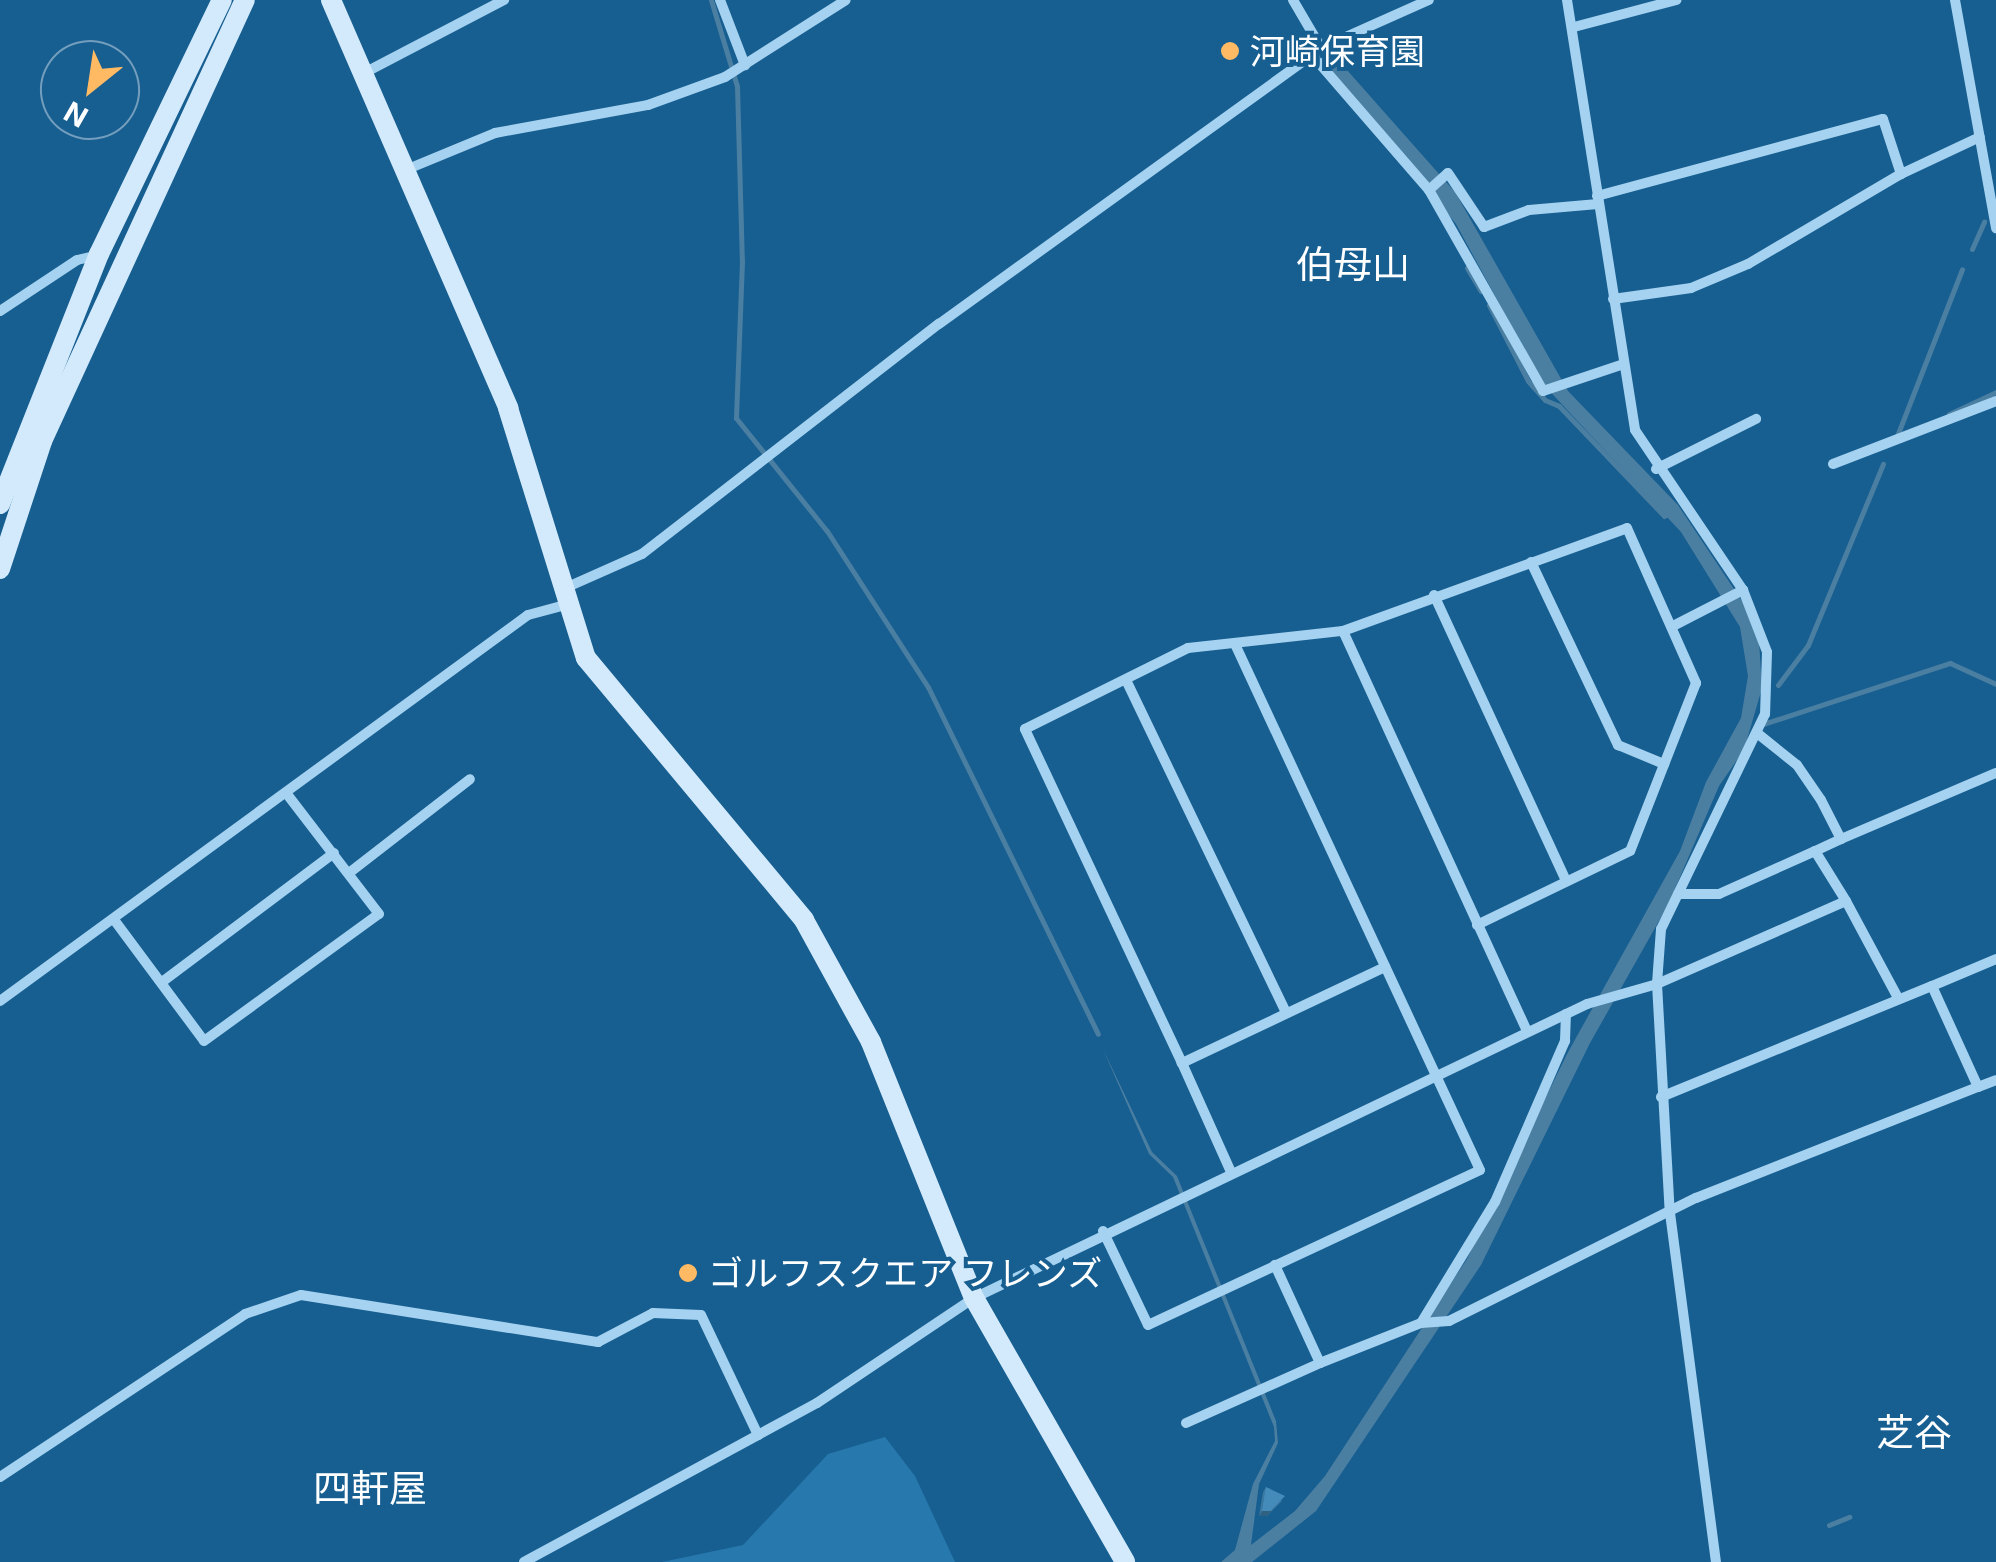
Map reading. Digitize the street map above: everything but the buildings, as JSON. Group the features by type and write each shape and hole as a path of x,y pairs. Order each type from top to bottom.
{"main road":[{"path":"0,504 99,254 222,0"},
{"path":"0,569 42,441 245,0"},
{"path":"332,0 366,72 402,171 508,408 565,597 601,683 757,856 827,960 871,1042 974,1298 1125,1562"}],"street":[{"path":"366,72 504,0"},
{"path":"720,0 744,65"},
{"path":"402,171 495,133 648,104 744,65 846,0"},
{"path":"1293,0 1316,51 1435,184 1543,391 1620,365"},
{"path":"0,1001 115,921 528,615 642,554 939,324 1316,51 1429,0"},
{"path":"1568,0 1620,365 1635,430 1656,469 1743,590 1767,652 1768,698 1757,733 1720,798 1700,857 1661,930 1657,984 1670,1213 1716,1562"},
{"path":"1574,26 1676,0"},
{"path":"1954,0 1996,228"},
{"path":"1435,184 1448,173 1484,227 1528,210 1598,200 1883,120 1901,174"},
{"path":"1613,300 1691,288 1748,264 1901,174 1980,138"},
{"path":"0,310 77,260 99,254"},
{"path":"1833,464 1996,401"},
{"path":"1656,469 1756,419"},
{"path":"1231,1172 1025,729 1188,648 1343,631 1627,528 1696,683 1630,852 1565,879 1476,925"},
{"path":"1531,562 1618,745 1664,764"},
{"path":"1673,626 1743,590"},
{"path":"1434,595 1565,879"},
{"path":"1343,631 1528,1032"},
{"path":"1103,1231 1148,1325 1480,1170 1235,644"},
{"path":"1126,680 1286,1013"},
{"path":"1757,733 1797,765 1841,840"},
{"path":"1678,894 1720,894 1996,773"},
{"path":"349,873 470,779"},
{"path":"115,921 204,1041 379,914 286,794"},
{"path":"1814,850 1898,998"},
{"path":"162,982 334,853"},
{"path":"524,1562 758,1435 974,1298 1103,1231 1566,1014 1657,984 1846,901"},
{"path":"1661,1097 1996,959"},
{"path":"1182,1063 1385,966"},
{"path":"1932,986 1978,1087"},
{"path":"1424,1323 1495,1202 1565,1041 1566,1014"},
{"path":"1186,1423 1320,1363 1424,1323 1445,1321 1670,1213 1996,1080"},
{"path":"1275,1264 1320,1363"},
{"path":"0,1477 245,1314 300,1295 598,1342 654,1313 701,1315 758,1435"}],"shaded area":[{"path":"1296,0 1331,52 1455,192 1568,391 1678,505 1746,607 1759,641 1762,688 1744,750 1719,786 1668,905 1590,1043 1481,1265 1316,1511 1252,1562 1221,1562 1235,1550 1253,1484 1275,1441 1274,1427 1173,1177 1149,1154 1102,1047 1152,1152 1177,1176 1276,1421 1278,1443 1259,1484 1251,1545 1295,1511 1325,1476 1467,1259 1567,1054 1680,851 1706,782 1741,718 1748,676 1740,627 1681,532 1543,384 1456,224 1320,58 1326,54"},
{"path":"885,1437 915,1476 955,1562 662,1562 743,1545 828,1454"}],"waterway":[{"path":"711,0 737,86 742,261 736,418 827,531 928,687 1098,1034"},
{"path":"1972,249 1984,222"},
{"path":"1467,268 1481,291"},
{"path":"1897,436 1962,269"},
{"path":"1489,305 1528,381 1545,400 1559,406 1664,516 1672,511"},
{"path":"1949,414 1996,392"},
{"path":"1778,685 1808,645 1883,464"},
{"path":"1763,724 1950,663 1996,684"},
{"path":"1829,1525 1849,1517"}],"place":[{"name":"河崎保育園","path":"1230,51"},
{"name":"ゴルフスクエア フレンズ","path":"688,1273"}],"district":[{"name":"伯母山","path":"1353,265"},
{"name":"芝谷","path":"1914,1433"},
{"name":"四軒屋","path":"370,1489"}]}
